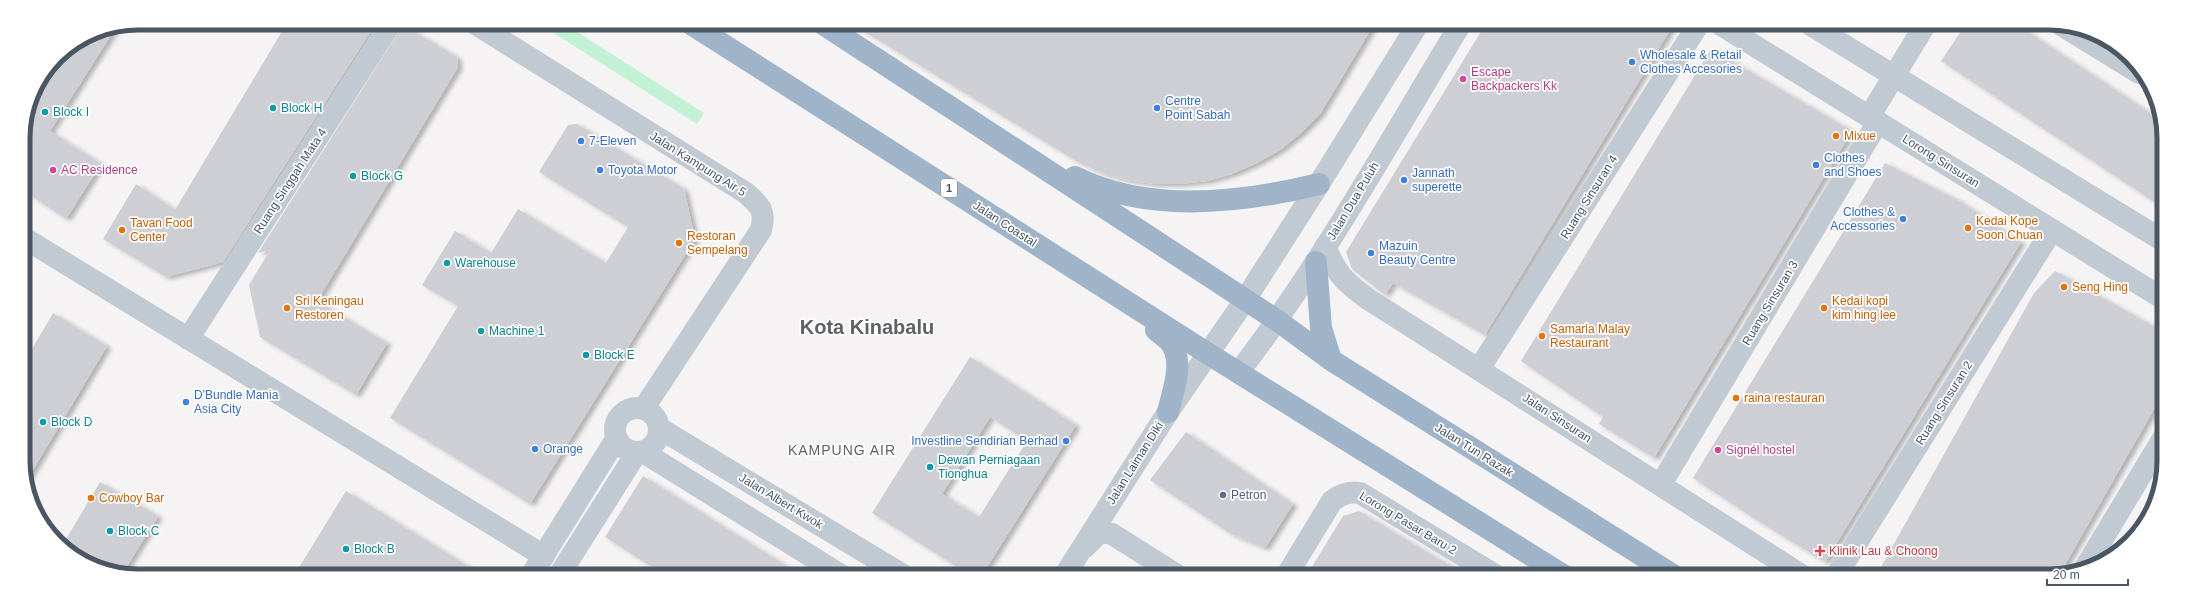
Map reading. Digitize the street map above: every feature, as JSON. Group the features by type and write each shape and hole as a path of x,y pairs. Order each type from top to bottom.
{"highway":[{"name":"Jalan Coastal","path":"700,30 1207,353 1240,372"},
{"path":"832,30 1278,321"},
{"path":"1002,140 1088,184 1139,198 1227,201 1287,192 1319,184"},
{"path":"1321,254 1321,328 1331,360"},
{"path":"1094,281 1170,341 1175,350 1177,360 1176,376 1168,412"},
{"name":"Jalan Tun Razak","path":"1278,321 1331,360 1664,569"},
{"path":"1240,372 1554,569"}],"street":[{"name":"Ruang Singgah Mata 4","path":"188,339 387,30"},
{"name":"Jalan Kampung Air 5","path":"485,30 746,193 761,207 764,219 761,230 644,408"},
{"path":"1207,353 1245,300 1414,30"},
{"name":"Jalan Dua Puluh","path":"1240,372 1278,321 1321,254 1456,30"},
{"name":"Ruang Sinsuran 4","path":"1479,369 1695,30"},
{"name":"Lorong Sinsuran","path":"1729,30 2157,295"},
{"path":"1819,30 2157,237"},
{"name":"Ruang Sinsuran 3","path":"1661,484 1874,120 1894,76 1922,30"},
{"path":"2074,33 2131,68"},
{"name":"Ruang Sinsuran 2","path":"1840,569 2052,230"},
{"path":"30,242 544,556"},
{"name":"Jalan Sinsuran","path":"1321,254 1346,283 1373,302 1661,484 1792,569"},
{"name":"Jalan Laiman Diki","path":"1069,569 1207,353"},
{"path":"563,569 640,452 655,443 659,428 654,416 644,408 631,408 620,415 614,426 616,439 624,449 640,452 833,569"},
{"name":"Jalan Albert Kwok","path":"659,428 893,569"},
{"path":"535,569 616,439"},
{"path":"2089,561 2157,448"},
{"name":"Lorong Pasar Baru 2","path":"1291,569 1332,501 1340,495 1355,492 1360,493 1485,569"},
{"path":"1078,553 1100,532 1112,534 1167,569"}],"green space":[{"path":"549,30 574,30 704,113 697,124"}],"building":[{"name":"Block H","path":"283,30 372,30 223,262 166,277 103,239 136,184 175,210"},
{"name":"Block G","path":"400,30 411,30 457,57 458,67 317,301 387,343 356,395 260,337 249,285 270,250 258,253"},
{"name":"Centre Point Sabah","path":"862,30 1370,30 1320,114 1301,133 1280,150 1257,163 1232,174 1207,181 1180,184 1154,184 1127,180 1102,173 1078,162"},
{"path":"1482,30 1670,30 1485,335 1393,283 1385,295 1352,269 1346,252"},
{"path":"1962,30 2025,30 2155,116 2157,131 2157,204 1941,61"},
{"name":"Block I","path":"112,33 50,131 101,164 66,219 30,195 30,131 34,110 41,90 48,78 67,57 90,41"},
{"path":"1711,49 1852,131 1654,458 1599,424 1603,417 1521,361"},
{"path":"577,124 684,189 695,239 530,504 390,418 458,306 422,285 455,231 491,253 518,209 606,263 628,227 539,172 568,125"},
{"path":"1885,163 1958,200 2021,242 1825,562 1755,519 1693,478"},
{"path":"2055,271 2157,328 2157,404 2063,568 1880,569 2034,293"},
{"name":"Block D","path":"53,313 107,346 31,473 30,468 30,352"},
{"name":"Dewan Perniagaan Tionghua","path":"970,357 1076,425 986,569 961,569 872,513","holes":["990,417 1027,441 979,517 942,494"]},
{"path":"1186,432 1293,504 1265,548 1231,534 1150,480"},
{"path":"643,476 791,569 655,569 605,537"},
{"name":"Block C","path":"100,482 158,516 126,568 103,563 90,558 72,547 65,540"},
{"name":"Block B","path":"346,491 472,569 298,569"},
{"path":"1359,511 1456,569 1311,569 1343,516"}],"place":[{"name":"Wholesale & Retail Clothes Accesories","path":"1632,62"},
{"name":"Escape Backpackers Kk","path":"1463,79"},
{"name":"Block H","path":"273,108"},
{"name":"Centre Point Sabah","path":"1157,108"},
{"name":"Block I","path":"45,112"},
{"name":"Mixue","path":"1836,136"},
{"name":"7-Eleven","path":"581,141"},
{"name":"Clothes and Shoes","path":"1816,165"},
{"name":"AC Residence","path":"53,170"},
{"name":"Toyota Motor","path":"600,170"},
{"name":"Block G","path":"353,176"},
{"name":"Jannath superette","path":"1404,180"},
{"name":"Clothes & Accessories","path":"1903,219"},
{"name":"Kedai Kope Soon Chuan","path":"1968,228"},
{"name":"Tavan Food Center","path":"122,230"},
{"name":"Restoran Sempelang","path":"679,243"},
{"name":"Mazuin Beauty Centre","path":"1371,253"},
{"name":"Warehouse","path":"447,263"},
{"name":"Seng Hing","path":"2064,287"},
{"name":"Sri Keningau Restoren","path":"287,308"},
{"name":"Kedai kopi kim hing lee","path":"1824,308"},
{"name":"Machine 1","path":"481,331"},
{"name":"Samaria Malay Restaurant","path":"1542,336"},
{"name":"Block E","path":"586,355"},
{"name":"raina restauran","path":"1736,398"},
{"name":"D'Bundle Mania Asia City","path":"186,402"},
{"name":"Block D","path":"43,422"},
{"name":"Investline Sendirian Berhad","path":"1066,441"},
{"name":"Orange","path":"535,449"},
{"name":"Signél hostel","path":"1718,450"},
{"name":"Dewan Perniagaan Tionghua","path":"930,467"},
{"name":"Petron","path":"1223,495"},
{"name":"Cowboy Bar","path":"91,498"},
{"name":"Block C","path":"110,531"},
{"name":"Block B","path":"346,549"},
{"name":"Klinik Lau & Choong","path":"1820,551"}],"district":[{"name":"Kota Kinabalu","path":"867,327"},
{"name":"KAMPUNG AIR","path":"842,450"}]}
